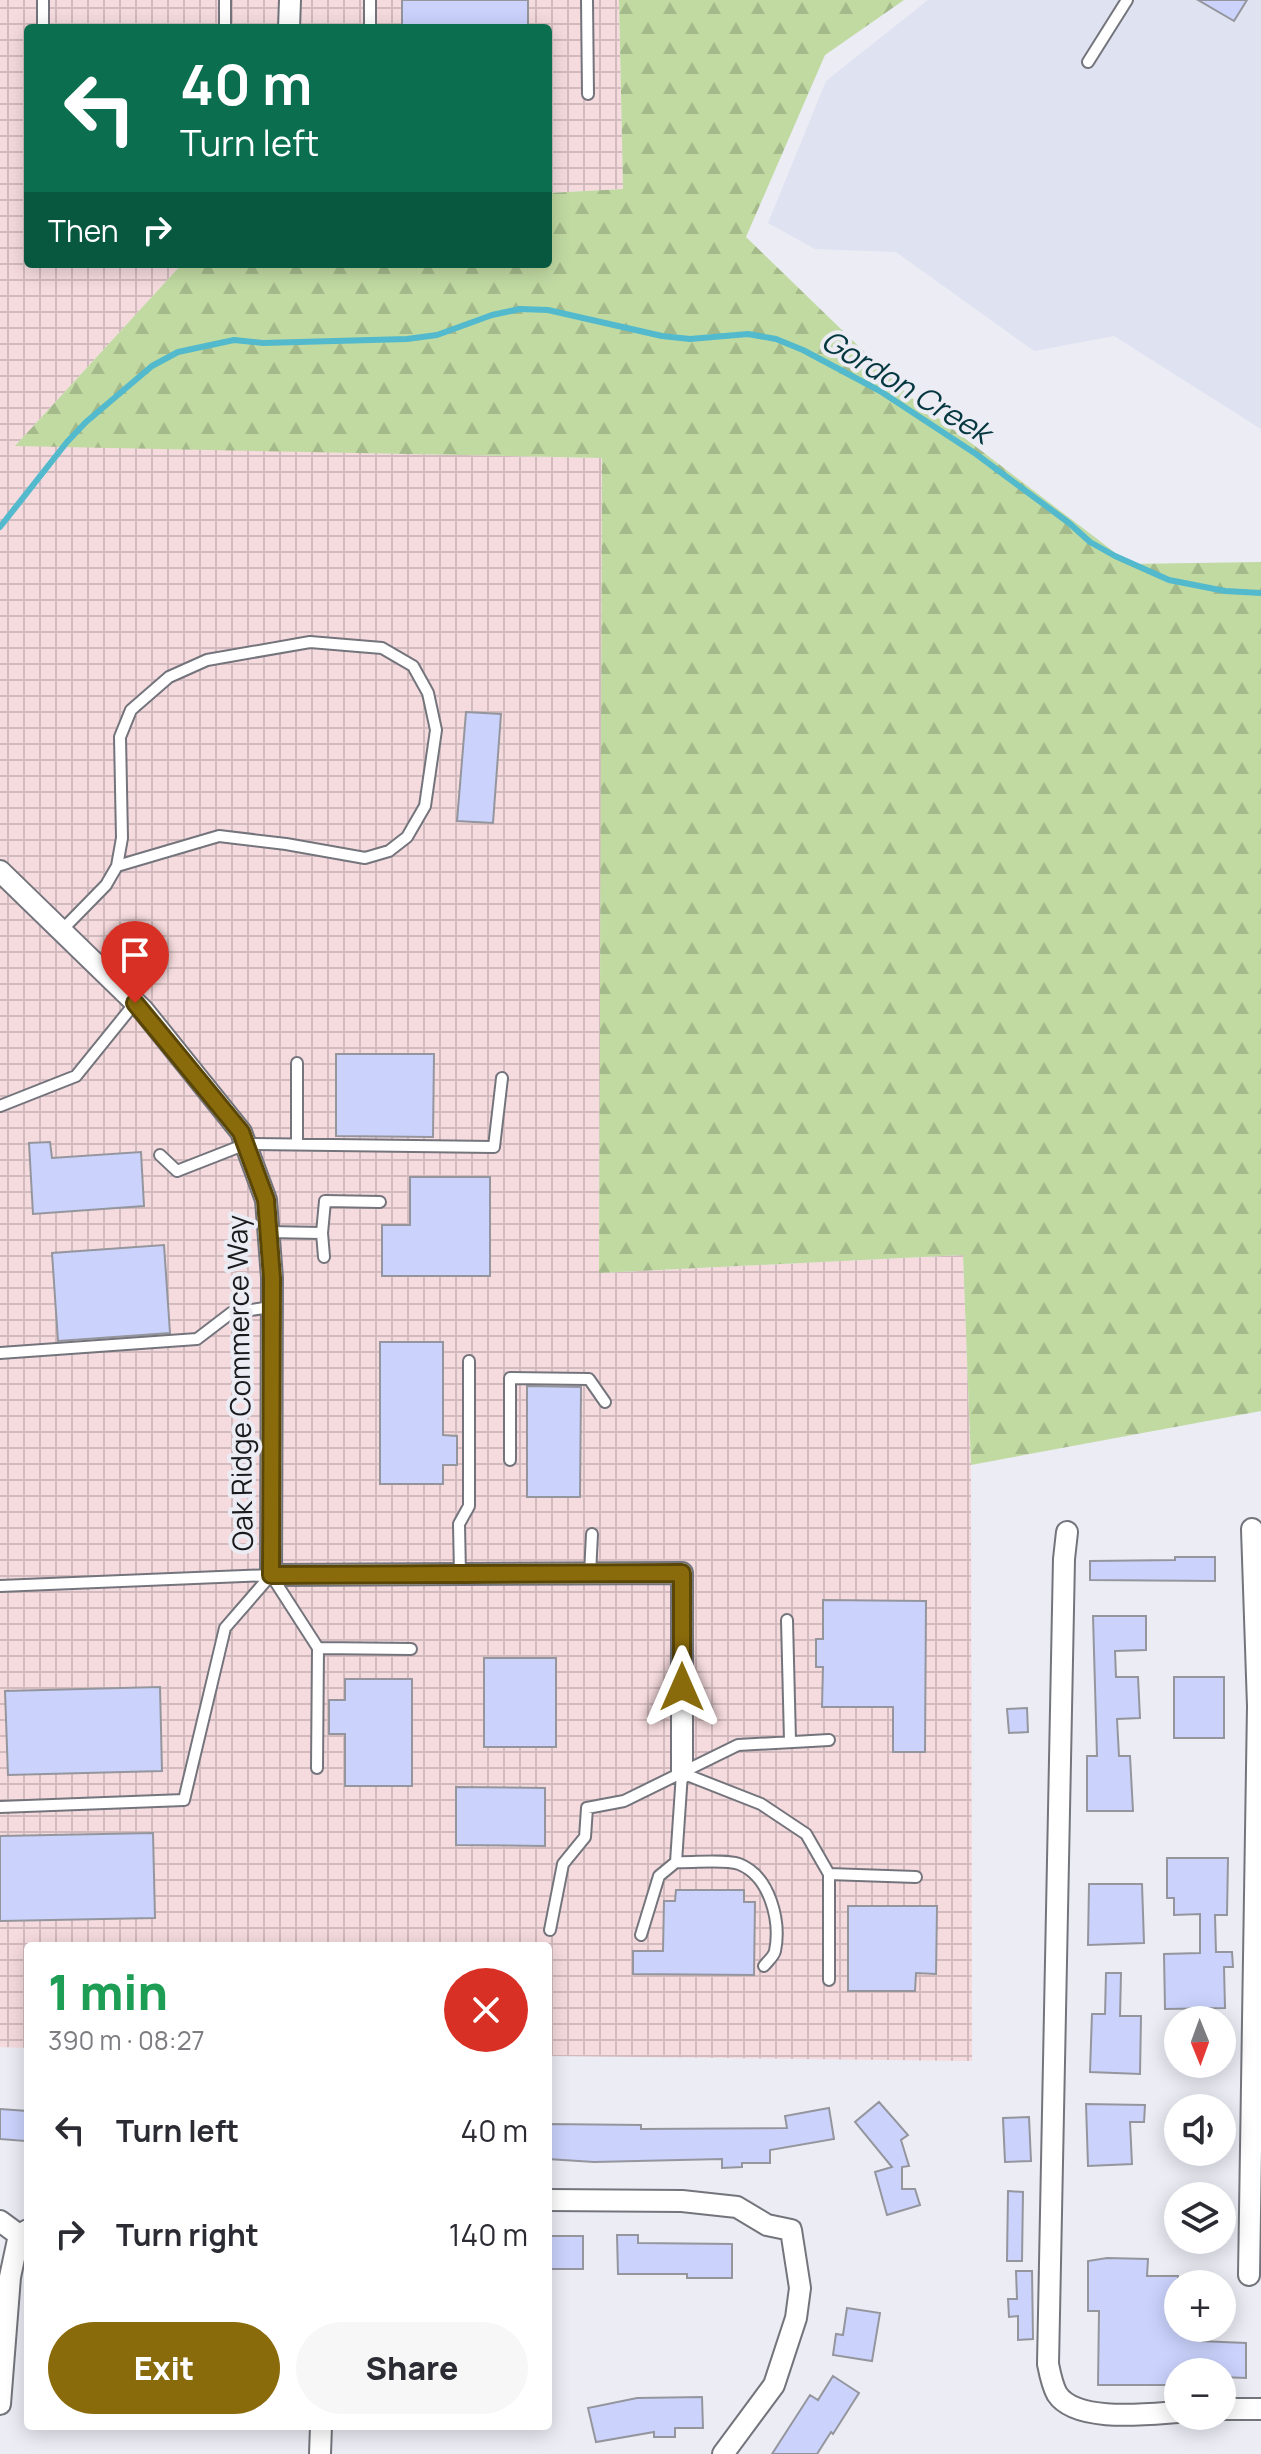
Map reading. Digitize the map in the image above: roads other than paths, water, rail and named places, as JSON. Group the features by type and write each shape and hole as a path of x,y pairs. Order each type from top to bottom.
{"street":[{"path":"289,24 290,0"},
{"name":"Oak Ridge Commerce Way","path":"0,871 135,1003 241,1132 246,1144 266,1200 268,1232 271,1575 682,1573 682,1773"},
{"path":"1249,2275 1256,2220 1258,1706 1252,1529"},
{"path":"1067,1532 1048,2364 1058,2395 1076,2408 1099,2413 1164,2412"},
{"path":"552,2200 682,2201 737,2207 767,2225 791,2230 800,2288 796,2318 774,2385 723,2454"},
{"path":"0,2221 24,2233 10,2277 0,2404"},
{"path":"1236,2409 1261,2409"},
{"path":"320,2454 321,2430"}],"lane":[{"path":"43,0 43,24"},
{"path":"225,0 225,24"},
{"path":"370,0 370,24"},
{"path":"587,0 588,94"},
{"path":"1088,62 1127,0"},
{"path":"61,931 106,885 117,866 122,838 120,737 131,710 169,677 207,660 310,642 382,648 413,666 428,693 436,730 425,806 407,837 389,851 365,858 219,836 117,866"},
{"path":"0,1106 76,1076 135,1003"},
{"path":"297,1063 297,1145"},
{"path":"160,1155 177,1171 246,1144 494,1147 502,1078"},
{"path":"324,1257 322,1233 325,1201 380,1202"},
{"path":"268,1232 322,1233"},
{"path":"0,1353 197,1339 231,1313 271,1307"},
{"path":"460,1574 459,1524 469,1506 469,1361"},
{"path":"510,1460 510,1378 589,1379 605,1402"},
{"path":"590,1574 592,1534"},
{"path":"0,1586 271,1575"},
{"path":"271,1575 318,1648 317,1768"},
{"path":"0,1807 184,1800 225,1628 271,1575"},
{"path":"787,1620 790,1741"},
{"path":"318,1648 411,1649"},
{"path":"550,1930 563,1864 585,1837 587,1808 624,1801 738,1745 829,1740"},
{"path":"676,1862 682,1773"},
{"path":"682,1773 761,1804 806,1834 829,1874 829,1980"},
{"path":"641,1935 659,1876 676,1862 737,1863 754,1874 768,1892 775,1915 775,1953 764,1966"},
{"path":"829,1874 916,1877"}],"waterway":[{"name":"Gordon Creek","path":"0,527 86,422 152,366 178,352 234,340 263,343 407,339 437,335 492,315 520,309 548,310 662,336 690,339 748,334 776,339 880,391 976,454 1090,542 1115,556 1169,580 1225,591 1261,593"}]}
